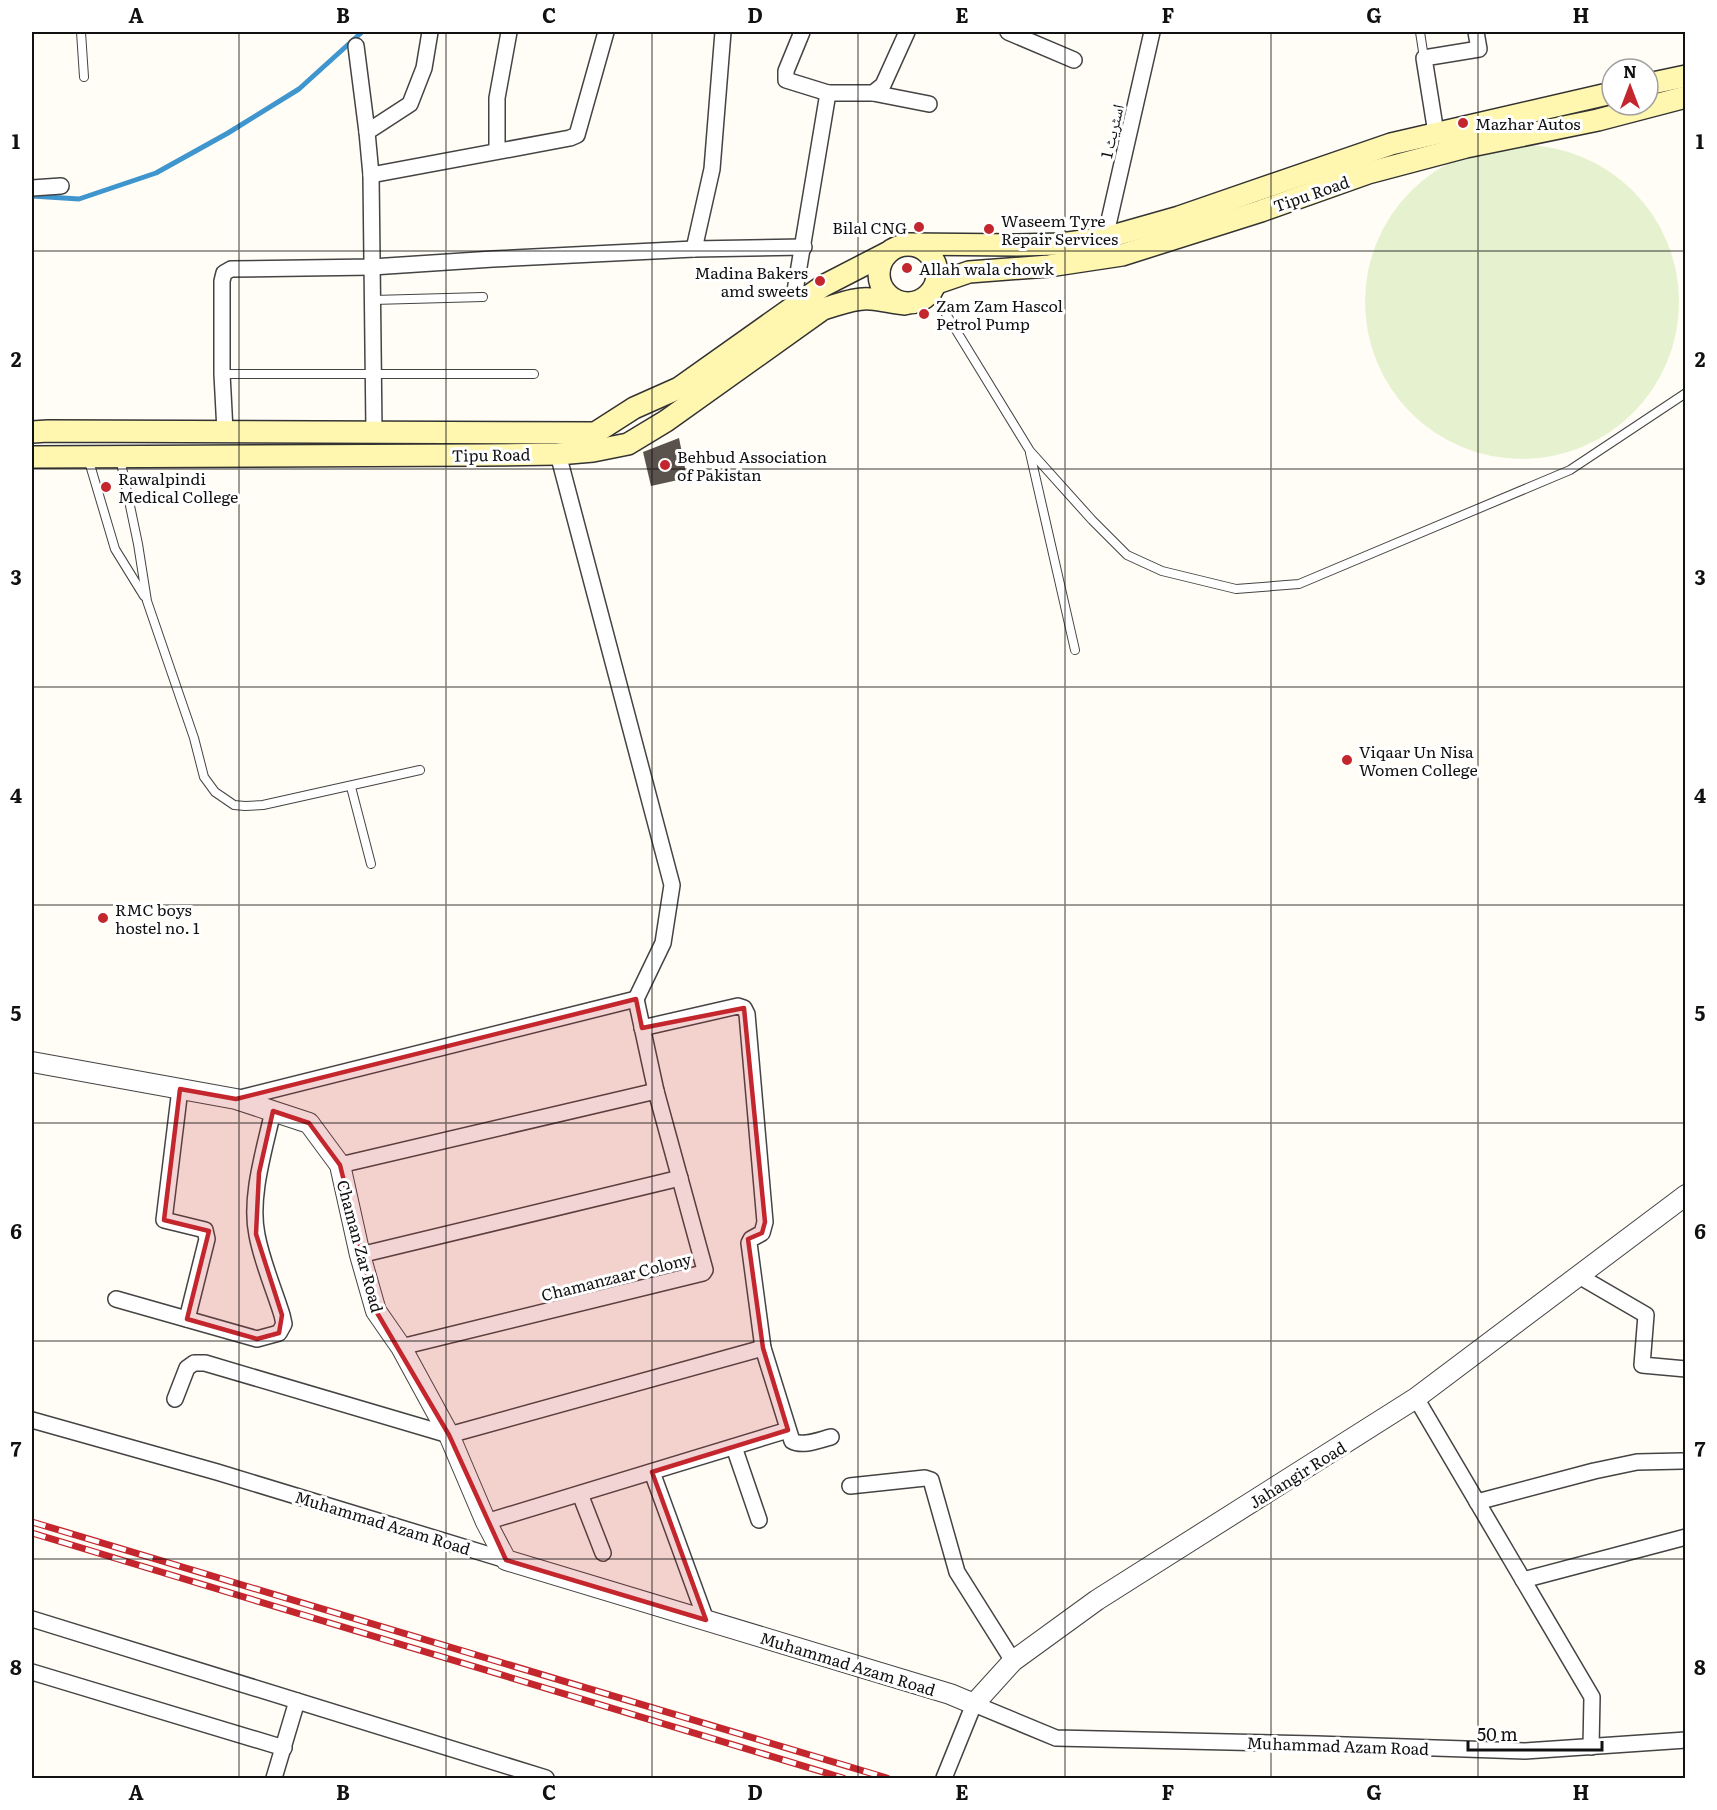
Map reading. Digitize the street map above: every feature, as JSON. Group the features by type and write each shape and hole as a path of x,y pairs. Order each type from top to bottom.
{"main road":[{"path":"1660,81 1686,76"},
{"path":"32,432 594,433 634,408 679,388 823,286 897,246 908,244 1061,244 1105,238 1179,217 1390,144 1600,96"},
{"name":"Tipu Road","path":"934,287 969,272 1049,266 1122,255 1261,211 1368,173 1466,147 1598,120 1686,97"},
{"path":"887,253 880,265 878,278 883,290 893,299 905,304 921,301 934,287 938,272 935,261 928,252 919,246 908,244"},
{"name":"Tipu Road","path":"32,457 558,454 592,451 628,444 666,422 823,309 853,300 871,298 905,304"}],"street":[{"path":"366,132 410,105 424,68 430,32"},
{"path":"496,150 497,98 509,32"},
{"path":"371,175 576,135 606,32"},
{"path":"694,249 712,169 723,32"},
{"path":"802,32 786,71 786,80 828,93 873,93 929,104"},
{"path":"873,93 883,85 907,32"},
{"path":"1008,32 1074,60"},
{"name":"اسٹریٹ 1","path":"1105,238 1152,32"},
{"path":"1436,133 1424,58 1479,49 1476,32"},
{"path":"356,46 371,175 374,431"},
{"path":"792,309 828,93"},
{"path":"32,188 61,186"},
{"path":"225,431 222,374 222,281 224,273 231,269 372,267 694,249 804,247"},
{"path":"236,1098 636,999 663,943 672,885 558,454"},
{"name":"Chamanzaar Colony","path":"401,1347 703,1273 706,1266 656,1091 636,999"},
{"path":"642,1028 738,1006 744,1008 747,1014 765,1222 762,1233 751,1239 749,1243 763,1348 792,1441 796,1444 831,1437"},
{"name":"Chaman Zar Road","path":"32,1062 236,1098 309,1123 340,1165 360,1254 376,1311 401,1347 449,1435 486,1522 506,1560"},
{"path":"180,1089 164,1220 205,1230 207,1239 187,1319"},
{"path":"340,1165 656,1091"},
{"path":"116,1299 257,1339 279,1333 284,1324 256,1234 256,1203 260,1173 273,1111"},
{"path":"360,1254 680,1178"},
{"name":"Jahangir Road","path":"944,1779 974,1704 1013,1661 1097,1600 1416,1398 1686,1196"},
{"path":"1579,1276 1646,1315 1642,1365 1686,1368"},
{"path":"175,1399 187,1368 194,1363 205,1363 449,1435 763,1348"},
{"path":"1416,1398 1592,1697 1591,1747"},
{"name":"Muhammad Azam Road","path":"32,1420 217,1472 950,1694 1056,1738 1525,1751 1686,1740"},
{"path":"486,1522 788,1430"},
{"path":"734,1447 759,1520"},
{"path":"1477,1502 1637,1462 1684,1465"},
{"path":"652,1472 706,1620"},
{"path":"850,1486 925,1478 931,1480 957,1572 1013,1661"},
{"path":"580,1494 603,1553"},
{"path":"1523,1580 1686,1537"},
{"path":"32,1619 546,1779"},
{"path":"32,1672 284,1748"},
{"path":"274,1779 297,1701"}],"lane":[{"path":"81,32 84,77"},
{"path":"1420,32 1424,58"},
{"path":"934,287 1030,451 1092,520 1127,555 1162,571 1236,589 1299,584 1570,470 1686,393"},
{"path":"373,300 483,297"},
{"path":"222,374 534,374"},
{"path":"1030,451 1075,650"},
{"path":"87,457 115,549 147,601"},
{"path":"120,457 147,601 194,738 204,777 214,792 234,805 245,806 273,803 351,787 420,770"},
{"path":"351,787 371,864"}],"highlighted area":[{"path":"636,999 642,1028 744,1008 765,1222 762,1233 748,1239 763,1348 788,1430 652,1472 706,1620 506,1560 449,1435 376,1311 340,1165 309,1123 273,1111 259,1173 256,1234 282,1315 279,1333 257,1339 187,1319 209,1231 164,1220 180,1089 236,1099"}],"green space":[{"path":"1507,145 1537,145 1568,151 1596,163 1622,180 1644,202 1661,228 1673,256 1679,287 1679,317 1673,348 1661,376 1644,402 1622,424 1596,441 1568,453 1537,459 1507,459 1476,453 1448,441 1422,424 1400,402 1383,376 1371,348 1365,317 1365,287 1371,256 1383,228 1400,202 1422,180 1448,163 1476,151"}],"building":[{"name":"Behbud Association of Pakistan","path":"679,438 687,478 651,486 643,452"}],"waterway":[{"path":"32,196 79,199 156,173 228,133 299,89 362,32"}],"railway":[{"path":"32,1522 887,1778"},
{"path":"32,1533 843,1778"}],"place":[{"name":"Mazhar Autos","path":"1463,123"},
{"name":"Bilal CNG","path":"919,227"},
{"name":"Waseem Tyre Repair Services","path":"989,229"},
{"name":"Allah wala chowk","path":"907,268"},
{"name":"Madina Bakers amd sweets","path":"820,281"},
{"name":"Zam Zam Hascol Petrol Pump","path":"924,314"},
{"name":"Behbud Association of Pakistan","path":"665,465"},
{"name":"Rawalpindi Medical College","path":"106,487"},
{"name":"Viqaar Un Nisa Women College","path":"1347,760"},
{"name":"RMC boys hostel no. 1","path":"103,918"}]}
